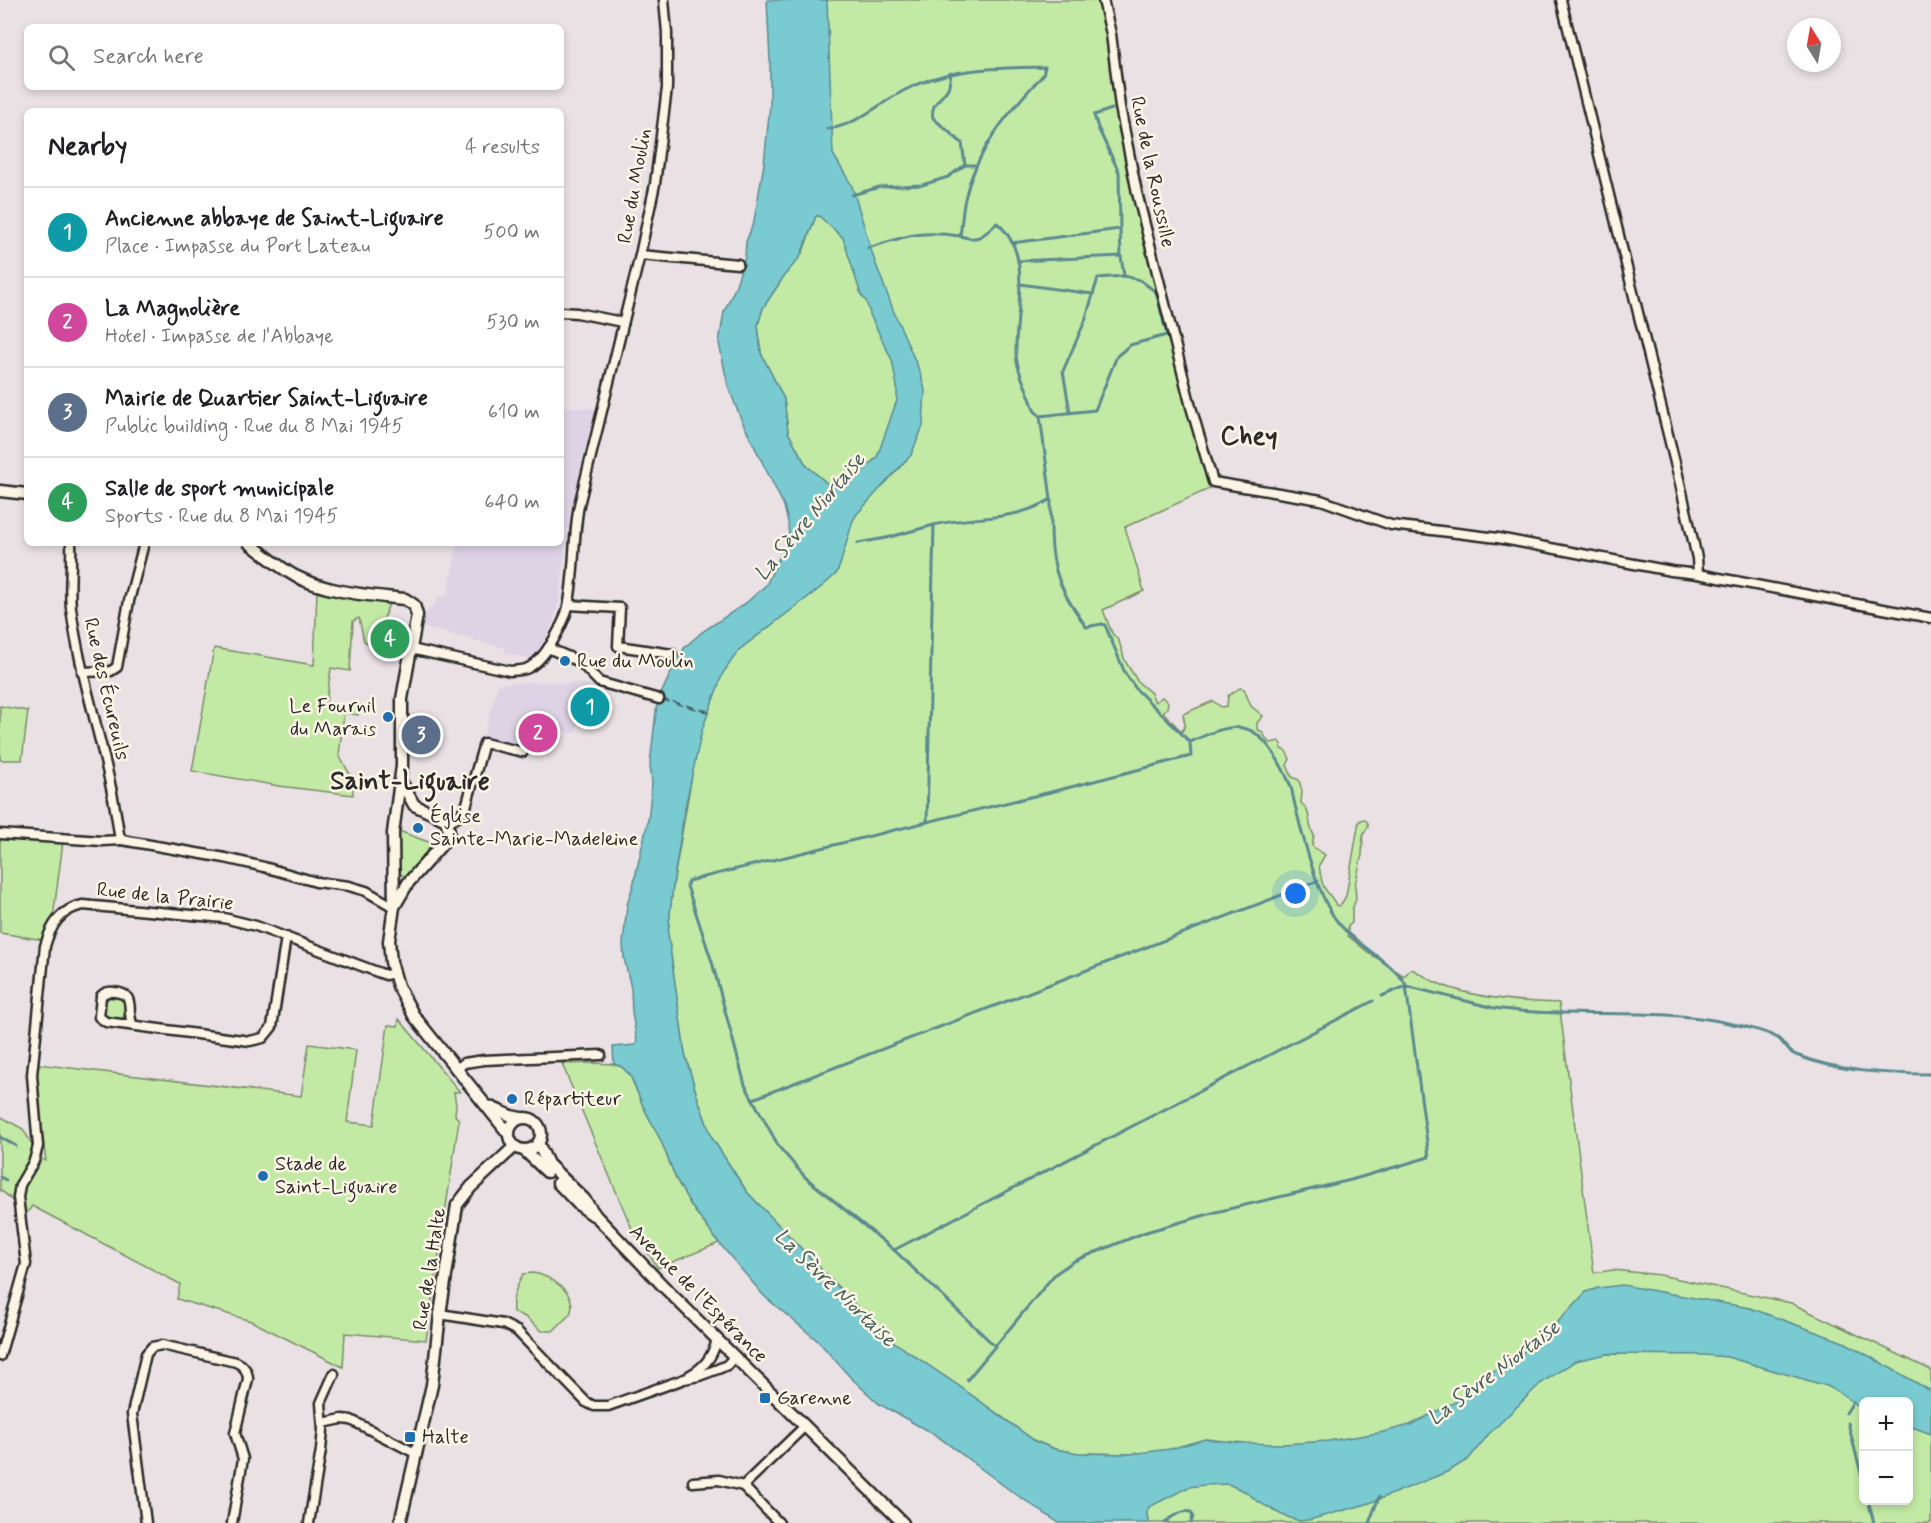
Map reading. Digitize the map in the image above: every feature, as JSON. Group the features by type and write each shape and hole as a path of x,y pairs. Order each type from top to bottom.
{"street":[{"name":"Rue du Moulin","path":"411,649 510,671 527,669 548,648 569,605 574,528 655,184 667,88 667,33 664,0"},
{"name":"Rue de la Roussille","path":"1103,0 1111,34 1120,107 1134,182 1176,349 1213,482 1321,500 1391,525 1498,538 1671,571 1698,574"},
{"path":"1561,0 1679,479 1697,558 1698,574 1931,618"},
{"path":"640,255 738,264"},
{"path":"564,312 622,322"},
{"path":"0,491 24,494"},
{"name":"Rue des Écureuils","path":"71,546 70,597 82,672 122,840"},
{"path":"82,672 111,671 117,667 129,601 143,546"},
{"path":"253,546 293,575 317,585 410,601 414,605 417,615 402,699 400,780 393,833 394,907 389,941 393,973 414,1016 508,1133 510,1140 519,1148 532,1149 538,1143 541,1132 539,1125 529,1118 511,1116 486,1105"},
{"path":"569,605 620,608 618,646 672,654"},
{"path":"548,648 580,662 599,682 659,699"},
{"path":"448,822 458,817 466,807 484,743 523,752 531,724"},
{"path":"400,780 414,805"},
{"path":"394,907 408,884 446,839 449,831 448,822 440,816 414,805 404,804 395,809"},
{"path":"0,834 102,841 122,840 225,858 316,882 349,886 366,891 394,907"},
{"path":"392,878 397,884 408,884"},
{"name":"Rue de la Prairie","path":"0,1356 26,1264 18,1197 20,1185 34,1161 38,1146 32,1075 44,953 47,939 61,915 83,905 195,914 240,922 386,975 393,973"},
{"path":"133,1025 127,997 111,991 103,994 99,1000 100,1020 133,1025 250,1041 263,1038 272,1027 286,937"},
{"path":"456,1070 464,1063 484,1060 601,1055"},
{"path":"508,1133 514,1122 521,1118"},
{"name":"Avenue de l'Espérance","path":"538,1143 548,1164 584,1199 596,1216 717,1340 903,1523"},
{"name":"Avenue de l'Espérance","path":"519,1148 589,1214 596,1216"},
{"name":"Rue de la Halte","path":"400,1523 432,1385 440,1314 457,1205 462,1196 477,1181 519,1148"},
{"path":"440,1314 503,1324 517,1331 586,1402 594,1406 608,1406 698,1371 712,1357 717,1340"},
{"path":"146,1523 132,1414 146,1354 152,1347 162,1345 236,1362 246,1371 248,1379 236,1433 243,1459 232,1523"},
{"path":"684,1378 699,1376 718,1369 727,1365 734,1357"},
{"path":"309,1523 321,1450 323,1423 321,1403 334,1374"},
{"path":"323,1423 342,1419 351,1420 417,1454"},
{"path":"743,1486 805,1426"},
{"path":"693,1482 719,1480 743,1486 779,1523"}],"shaded area":[{"path":"564,406 595,409 570,512 559,602 551,628 539,649 531,659 505,653 505,648 422,627 426,612 435,604 437,598 447,595 457,546 564,546"},
{"path":"532,682 590,684 583,721 579,720 575,734 525,722 519,747 483,739 498,684"}],"green space":[{"path":"816,0 1107,0 1123,108 1198,422 1215,478 1209,489 1125,527 1144,591 1103,610 1112,633 1119,641 1125,661 1138,682 1151,693 1155,702 1162,697 1168,702 1163,712 1182,732 1185,725 1183,714 1213,701 1221,707 1227,706 1228,696 1240,688 1244,689 1251,706 1263,716 1257,723 1257,729 1271,743 1279,741 1282,744 1281,749 1286,751 1290,759 1287,765 1292,777 1299,780 1302,791 1301,803 1307,810 1314,835 1312,846 1325,855 1319,865 1323,884 1336,905 1340,906 1346,896 1359,821 1364,819 1368,823 1363,835 1362,855 1355,885 1356,899 1352,910 1352,923 1348,925 1348,936 1369,953 1404,976 1411,969 1435,982 1464,992 1512,1000 1559,1003 1594,1273 1613,1270 1660,1275 1791,1303 1931,1370 1931,1523 1149,1523 1130,1454 1078,1453 1055,1449 1035,1441 885,1336 747,1192 712,1138 697,1096 685,1054 668,934 673,885 707,673 836,574 829,485 806,465 788,432 784,399 761,353 758,325 763,308 803,252 816,216 819,216"},
{"path":"317,592 389,603 380,631 377,630 371,645 364,641 359,618 353,621 350,671 331,668 326,704 349,709 351,704 361,705 358,715 344,713 339,755 352,778 353,795 279,786 192,771 214,648 314,665"},
{"path":"0,706 28,711 22,760 0,760"},
{"path":"0,830 63,842 50,941 0,933"},
{"path":"399,831 431,843 428,852 408,877 396,873 396,839"},
{"path":"111,996 123,998 126,1002 122,1019 104,1016 105,1002"},
{"name":"Stade de Saint-Liguaire","path":"399,1019 460,1092 454,1092 455,1115 459,1120 426,1340 345,1333 343,1367 251,1321 177,1299 180,1284 32,1206 26,1214 0,1190 0,1116 23,1129 40,1158 46,1161 35,1081 38,1064 301,1096 309,1044 356,1050 347,1122 374,1125 388,1025 398,1026"},
{"path":"562,1064 614,1064 622,1067 630,1075 676,1179 692,1207 719,1243 658,1268 632,1229"},
{"path":"533,1273 555,1282 570,1299 572,1307 570,1314 553,1331 542,1331 525,1317 513,1312 514,1298 523,1274"}],"water":[{"name":"La Sèvre Niortaise","path":"767,0 827,0 833,154 852,186 874,259 920,372 925,390 923,426 911,455 853,520 836,574 739,650 723,673 702,730 685,808 668,934 685,1054 697,1096 712,1138 747,1192 885,1336 1035,1441 1055,1449 1078,1453 1130,1454 1170,1449 1205,1439 1283,1444 1328,1441 1379,1433 1410,1425 1457,1401 1484,1377 1525,1351 1555,1325 1586,1292 1622,1285 1750,1308 1846,1343 1931,1391 1931,1434 1913,1427 1913,1397 1859,1397 1859,1406 1857,1406 1844,1395 1827,1386 1727,1357 1607,1354 1575,1361 1540,1384 1488,1435 1469,1459 1447,1472 1367,1504 1299,1521 1282,1515 1246,1492 1228,1484 1205,1485 1189,1487 1149,1507 1148,1523 1059,1523 1011,1491 937,1436 879,1404 850,1377 818,1341 764,1296 692,1207 676,1179 630,1075 622,1067 614,1064 613,1047 635,1045 637,1042 623,944 627,905 648,821 652,783 650,764 657,703 685,647 702,632 746,603 766,585 789,537 784,506 741,419 728,386 719,343 724,312 735,288 745,257 746,242 754,221 764,164 770,105","holes":["816,216 819,216 843,238 861,295 866,301 871,317 892,360 897,400 877,457 847,486 840,488 829,485 806,465 788,432 784,399 761,353 758,325 763,308 800,257"]}],"waterway":[{"path":"827,129 848,123 905,90 938,77 973,70 1045,67 1043,75 995,132 977,164 965,199 960,236 977,238 997,223 1008,236 1015,250 1020,284 1016,336 1017,359 1020,374 1034,410 1040,416"},
{"path":"951,73 948,88 933,109 933,118 962,143 965,165"},
{"path":"1112,109 1094,115 1119,172 1120,229"},
{"path":"852,195 880,187 922,185 948,177 965,165 976,165"},
{"path":"1012,243 1120,229 1121,256"},
{"path":"868,248 913,235 960,236"},
{"path":"1018,261 1121,256 1124,276"},
{"path":"1051,499 1040,416 1095,410 1117,356 1130,345 1167,335 1156,292 1140,280 1124,276 1098,278 1085,321 1063,371 1070,412"},
{"path":"1020,284 1092,294"},
{"path":"927,822 1191,756 1190,742 1136,689 1125,673 1105,625 1086,627 1067,598 1058,577 1053,555 1051,499 1038,506 1009,515 934,525"},
{"path":"858,543 934,525 927,822 688,881 687,886 712,962 745,1085 779,1147 805,1177 894,1250 996,1347"},
{"path":"1190,742 1217,731 1240,728 1254,733 1267,744 1282,767 1290,785 1312,868 1330,911 1344,929 1390,967 1405,983 1406,986 1382,996"},
{"path":"753,1099 1318,881"},
{"path":"967,1380 1055,1274 1074,1261 1146,1232 1216,1212 1351,1180 1429,1157 1406,986 1494,1008 1520,1011 1654,1014 1707,1019 1765,1032 1780,1040 1793,1054 1812,1061 1880,1072 1931,1074"},
{"path":"894,1250 1373,1001"},
{"path":"0,1137 16,1146"},
{"path":"0,1177 6,1180"},
{"path":"1846,1413 1853,1402"},
{"path":"1848,1423 1859,1466"},
{"path":"1369,1523 1379,1497"},
{"path":"1869,1505 1874,1523"},
{"path":"1165,1523 1170,1518 1184,1512 1191,1512 1193,1516 1191,1523"}],"ferry route":[{"path":"659,698 711,712 711,713 659,699 659,698"}],"place":[{"name":"Salle de sport municipale","path":"390,639"},
{"name":"Rue du Moulin","path":"565,661"},
{"name":"Ancienne abbaye de Saint-Liguaire","path":"590,707"},
{"name":"Le Fournil du Marais","path":"388,717"},
{"name":"La Magnolière","path":"538,733"},
{"name":"Mairie de Quartier Saint-Liguaire","path":"421,735"},
{"name":"Église Sainte-Marie-Madeleine","path":"418,828"},
{"name":"Répartiteur","path":"512,1099"},
{"name":"Stade de Saint-Liguaire","path":"263,1176"},
{"name":"Garenne","path":"765,1398"},
{"name":"Halte","path":"410,1437"}],"district":[{"name":"Chey","path":"1249,437"},
{"name":"Saint-Liguaire","path":"410,782"}]}
